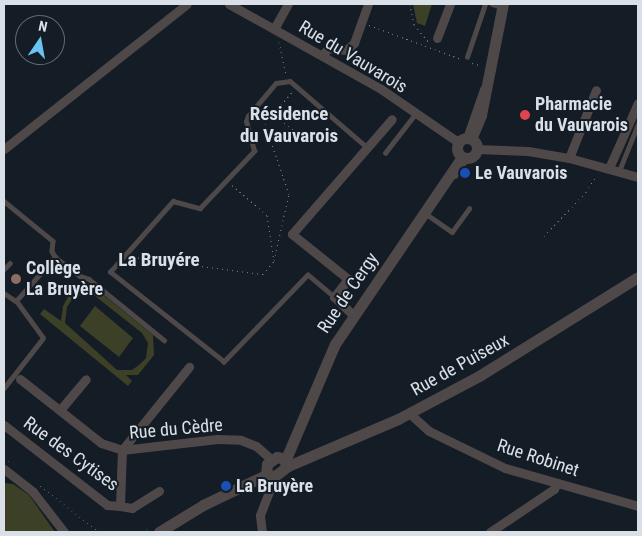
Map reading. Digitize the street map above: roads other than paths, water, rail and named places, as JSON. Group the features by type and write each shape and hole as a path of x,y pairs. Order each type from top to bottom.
{"street":[{"path":"4,149 187,4"},
{"name":"Rue du Vauvarois","path":"229,4 322,55 416,114 468,142"},
{"path":"275,30 288,4"},
{"path":"322,55 329,48 346,50 354,42 368,4"},
{"path":"433,40 450,4"},
{"path":"464,157 457,150 468,142 481,115 499,5"},
{"path":"569,158 596,90"},
{"path":"609,168 638,103"},
{"path":"354,316 334,297 348,279 292,234 369,149 392,119"},
{"path":"468,142 569,158 638,177"},
{"name":"Rue de Cergy","path":"286,463 318,376 334,344 464,157 468,142"},
{"name":"Rue de Puiseux","path":"286,463 409,413 510,358 638,277"},
{"name":"Rue des Cytises","path":"120,506 122,450 189,367"},
{"name":"Rue du Cèdre","path":"20,379 101,443 122,450 217,439 241,440 256,446 272,460"},
{"path":"60,410 86,379"},
{"name":"Rue Robinet","path":"409,413 429,431 505,468 638,506"},
{"name":"Rue des Cytises","path":"4,425 107,505 132,508 159,491"},
{"path":"163,531 203,505 270,476 286,463 277,457 267,464 270,476 260,515 262,532"},
{"path":"8,466 33,492 64,532"},
{"path":"490,532 554,489 556,483"}],"lane":[{"path":"464,58 485,4"},
{"path":"334,297 308,275 224,362 110,272 173,201 200,208 254,151 246,122 248,116 276,83 288,80 369,149"},
{"path":"385,153 416,114"},
{"path":"619,171 638,124"},
{"path":"4,201 53,241 52,252 55,257 89,279 164,340"},
{"path":"425,213 452,232 469,210"},
{"path":"16,301 55,257"},
{"path":"4,268 10,263"},
{"path":"4,294 16,301 43,338 4,388"}],"place":[{"name":"Pharmacie du Vauvarois","path":"525,115"},
{"name":"Le Vauvarois","path":"465,173"},
{"name":"Collège La Bruyère","path":"16,279"},
{"name":"La Bruyère","path":"226,486"}],"district":[{"name":"Résidence du Vauvarois","path":"289,125"},
{"name":"La Bruyére","path":"159,260"}]}
